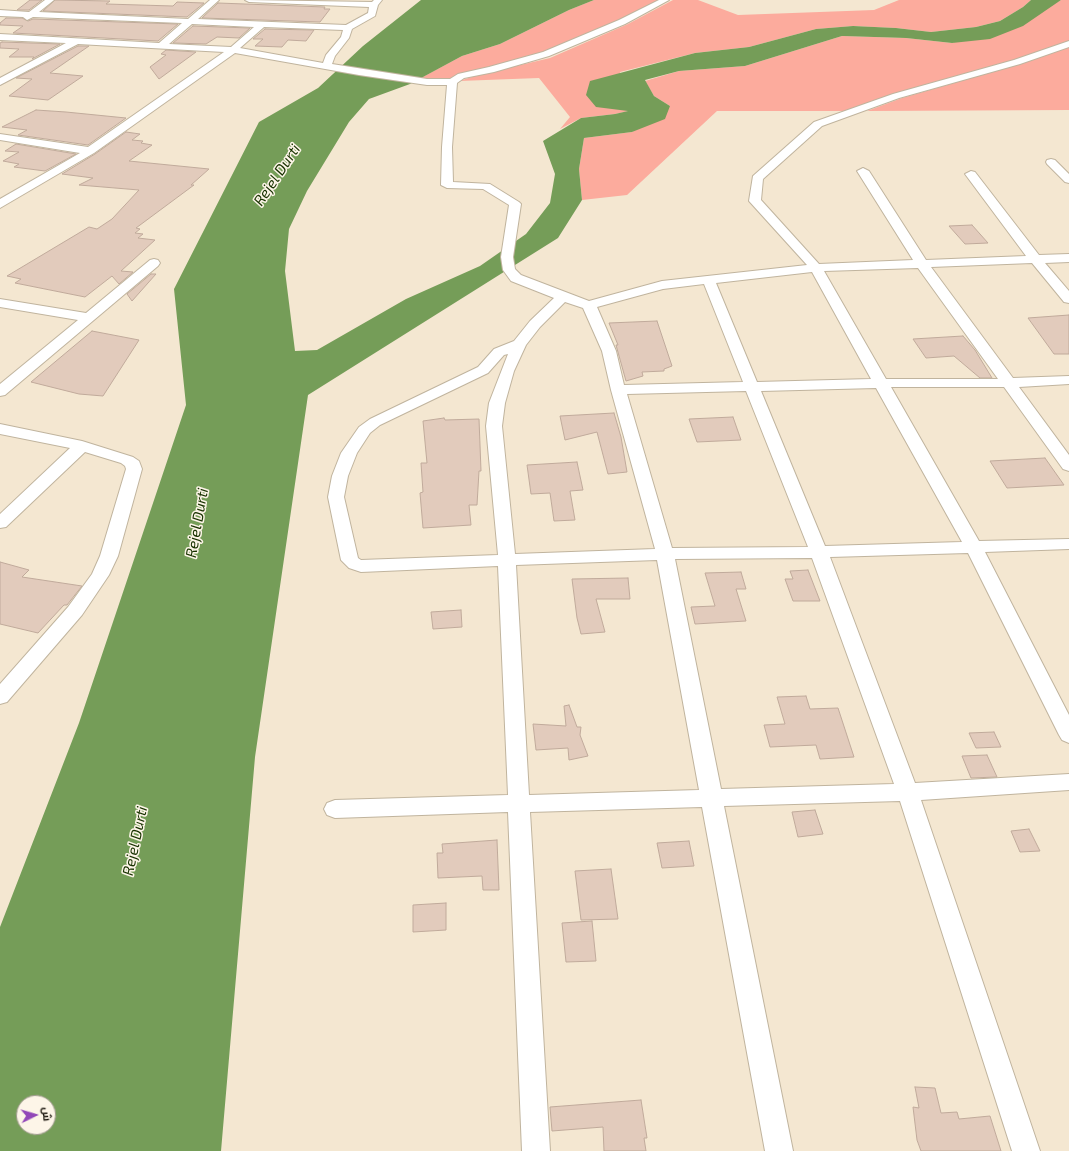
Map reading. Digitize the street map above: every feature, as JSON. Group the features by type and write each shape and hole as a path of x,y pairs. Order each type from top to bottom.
{"street":[{"path":"0,36 50,0"},
{"path":"161,46 215,0"},
{"path":"0,13 348,28 372,14 376,3 249,0"},
{"path":"0,36 233,50 327,65 359,72 427,82 452,82 461,76 490,70 546,54 622,22 665,0"},
{"path":"0,204 90,151 233,50 262,24"},
{"path":"327,65 331,55 345,38 348,28"},
{"path":"0,82 77,41"},
{"path":"1069,44 1017,62 896,96 818,124 757,178 755,201 816,268 973,546 1069,735"},
{"path":"452,82 447,147 447,185 486,186 515,204 507,256 509,270 516,278 563,297 589,305 662,285 816,268 1069,258"},
{"path":"0,136 90,151"},
{"path":"1051,162 1069,180"},
{"path":"863,171 922,264 1069,466"},
{"path":"971,174 1035,259 1069,299"},
{"path":"0,392 154,263"},
{"path":"708,279 820,552 908,792 1026,1151"},
{"path":"536,1151 507,561 494,426 497,403 507,371 519,344 535,324 563,297"},
{"path":"0,302 90,318"},
{"path":"589,305 609,351 618,390 665,554 779,1151"},
{"path":"519,344 499,352 483,370 380,419 364,430 348,453 340,476 336,497 350,560 355,564 361,566 665,554 820,552 1069,544"},
{"path":"618,390 752,388 880,383 1010,383 1069,380"},
{"path":"0,429 82,446 127,460 133,464 134,469 109,556 100,575 75,611 0,697"},
{"path":"0,523 82,446"},
{"path":"335,809 908,792 1069,782"}],"shaded area":[{"path":"594,0 661,0 620,22 543,53 450,80 419,79 462,56 500,44 569,10"},
{"path":"673,0 698,0 738,15 874,10 899,0 1031,0 1023,7 1000,21 976,27 931,32 896,28 853,26 816,29 749,47 695,53 620,72 629,111 581,118 560,129 570,117 539,78 459,81 550,58 628,24"},
{"path":"1061,0 1069,0 1069,41 1011,61 893,94 848,111 717,111 627,195 582,200 579,169 584,138 632,132 670,106 654,96 645,81 679,71 745,66 842,36 906,38 952,43 1048,7"},
{"path":"1069,47 1069,110 867,111 902,98 1023,63"}],"water":[{"name":"Rejel Durti","path":"421,0 594,0 569,10 500,44 462,56 410,84 369,99 349,122 307,191 289,229 285,271 295,351 317,350 406,299 480,266 526,234 550,203 555,174 543,141 581,118 628,111 596,107 586,95 590,81 695,53 749,47 816,29 853,26 896,28 931,32 976,27 1000,21 1023,7 1031,0 1061,0 1023,26 990,39 952,43 906,38 842,36 745,66 679,71 645,80 654,96 670,106 665,119 632,132 584,138 579,169 582,200 558,238 308,395 255,757 221,1151 0,1151 0,927 79,723 186,405 174,289 259,122 318,88 363,46"}],"building":[{"path":"30,0 42,0 29,10 17,10"},
{"path":"55,0 110,1 106,4 173,6 177,2 204,3 187,17 43,11"},
{"path":"218,3 325,7 324,9 330,9 320,22 202,18"},
{"path":"6,18 22,18 28,21 33,19 178,24 158,41 13,33 23,26 0,25 0,23"},
{"path":"193,26 250,28 239,38 217,37 206,44 173,43"},
{"path":"265,29 314,30 306,41 288,40 282,47 255,46 263,39 253,39"},
{"path":"0,43 60,44 32,59 34,57 9,57 19,49 0,48"},
{"path":"78,46 89,46 50,73 83,76 48,100 9,96 32,79 16,78"},
{"path":"166,50 196,52 159,79 150,67 166,55 161,54"},
{"path":"36,110 126,118 88,145 18,135 27,130 2,127"},
{"path":"126,132 140,134 132,140 143,141 141,143 152,145 129,161 209,169 191,185 194,185 136,228 140,229 135,233 143,234 138,238 155,240 121,271 133,272 119,284 112,276 85,297 15,283 21,279 7,276 89,227 97,229 112,219 139,190 79,185 93,178 62,174 95,154"},
{"path":"16,144 76,154 45,171 14,167 19,164 3,161 19,152 5,151"},
{"path":"972,225 988,243 965,244 949,226"},
{"path":"151,274 156,274 132,301 127,294"},
{"path":"1069,315 1069,354 1054,354 1028,318"},
{"path":"657,321 672,366 664,369 664,371 642,372 643,376 626,381 616,345 618,345 609,323"},
{"path":"92,331 139,340 103,396 79,394 31,382"},
{"path":"963,336 975,350 992,378 980,378 954,356 926,358 913,339"},
{"path":"614,413 621,437 627,472 608,474 597,432 565,440 560,416"},
{"path":"733,417 741,440 697,442 689,419"},
{"path":"444,418 445,420 479,419 481,471 479,471 477,505 469,505 471,525 423,528 420,493 423,492 421,463 427,463 423,421"},
{"path":"1045,458 1064,485 1007,488 990,461"},
{"path":"577,462 583,490 570,491 575,520 554,521 550,493 531,494 527,465"},
{"path":"0,562 29,570 22,577 82,586 67,605 64,605 38,633 0,624"},
{"path":"808,570 820,601 793,601 785,579 793,579 790,571"},
{"path":"741,572 746,589 736,589 746,621 695,624 691,607 715,606 705,573"},
{"path":"628,578 630,599 596,599 605,632 581,634 577,618 572,579"},
{"path":"461,610 462,627 433,629 431,612"},
{"path":"806,696 810,709 838,708 854,757 820,759 816,745 770,747 764,725 785,724 777,697"},
{"path":"569,705 577,727 581,727 580,735 588,756 569,760 568,748 536,750 533,724 566,726 564,706"},
{"path":"994,732 1001,747 976,748 969,733"},
{"path":"987,755 997,777 971,778 962,756"},
{"path":"815,810 823,834 798,837 792,812"},
{"path":"1029,829 1040,851 1020,852 1011,831"},
{"path":"497,840 499,890 483,890 482,876 438,878 437,853 443,853 442,844"},
{"path":"689,841 694,866 662,868 657,843"},
{"path":"611,869 618,919 581,920 575,871"},
{"path":"446,903 446,930 413,932 413,905"},
{"path":"592,921 596,961 566,962 562,923"},
{"path":"915,1087 935,1088 941,1113 957,1112 959,1119 990,1116 1001,1151 921,1151 917,1140 913,1107 919,1108"},
{"path":"641,1100 647,1138 644,1138 646,1151 604,1151 603,1127 552,1131 550,1107"}]}
